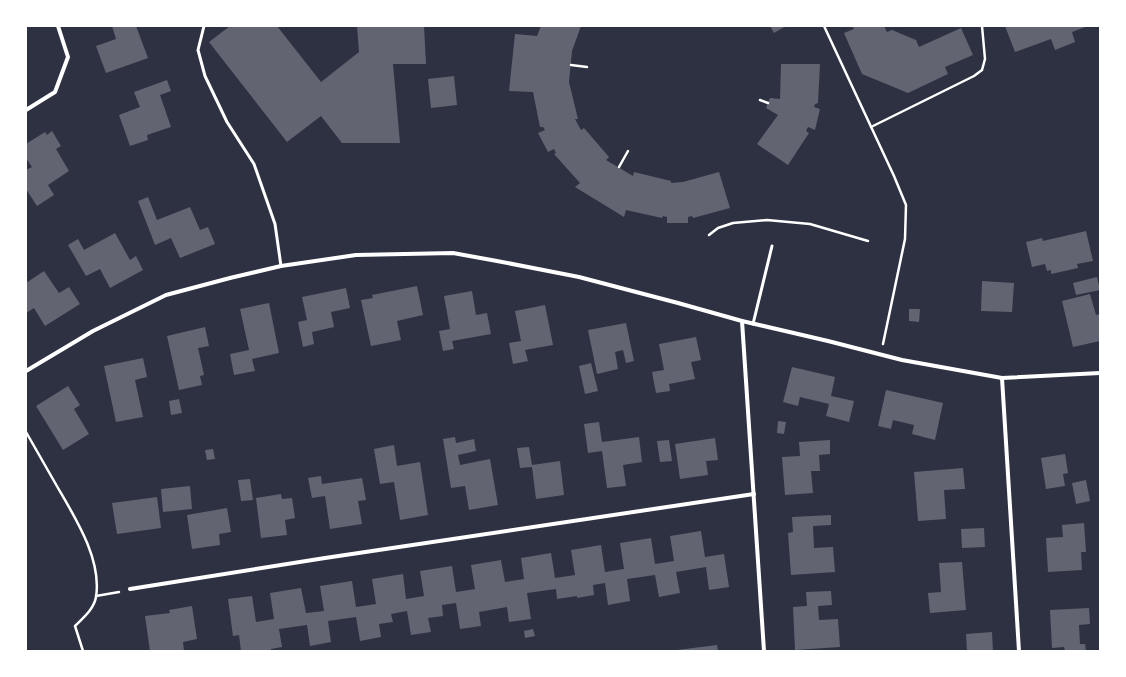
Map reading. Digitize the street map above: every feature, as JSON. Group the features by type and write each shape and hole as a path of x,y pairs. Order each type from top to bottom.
{"street":[{"path":"26,110 55,92 68,57 58,26"},
{"path":"26,371 93,331 166,296 230,278 281,266 356,256 453,253 498,260 579,277 753,324 902,360 1002,378 1100,373"},
{"path":"742,321 764,651"},
{"path":"1002,378 1019,651"},
{"path":"130,589 754,494"}],"lane":[{"path":"204,26 198,50 205,76 227,122 254,164 275,224 281,266"},
{"path":"753,324 772,246"}],"path":[{"path":"824,26 906,205 905,239 881,354"},
{"path":"871,127 974,76 982,70 985,59 982,26"},
{"path":"571,65 587,67"},
{"path":"760,100 768,103"},
{"path":"619,168 628,151"},
{"path":"709,235 718,228 733,223 767,220 810,224 868,241"},
{"path":"26,432 82,529 92,558 96,581 96,596 88,614 75,626 83,651"},
{"path":"96,596 130,589"}],"building":[{"path":"112,26 136,26 148,58 106,73 96,46 116,39"},
{"path":"230,26 277,26 321,82 359,52 357,26 424,26 426,64 393,64 400,143 342,143 321,116 287,142 209,42"},
{"path":"541,26 581,26 572,51 569,82 578,119 575,119 581,130 584,128 609,157 606,160 633,176 634,172 671,181 671,183 683,182 719,172 730,208 693,218 692,216 688,217 688,223 667,223 667,217 663,216 662,218 626,210 624,217 575,187 580,183 554,154 556,153 554,149 548,152 538,133 545,130 543,127 540,127 533,92 509,91 515,34 537,36"},
{"path":"770,26 786,26 774,33"},
{"path":"852,26 884,26 887,32 892,30 916,40 919,47 961,28 973,55 945,67 948,74 908,93 862,74 844,33 854,29"},
{"path":"1005,26 1088,26 1072,32 1075,42 1055,50 1051,39 1015,52"},
{"path":"781,64 820,64 818,103 815,104 814,107 820,109 815,130 808,127 806,131 809,133 788,165 757,144 778,115 766,108 770,98 780,99"},
{"path":"454,76 457,105 431,108 428,79"},
{"path":"167,80 171,91 160,95 171,127 147,135 148,140 130,146 119,115 140,107 134,92"},
{"path":"52,131 61,146 56,149 69,171 48,185 54,195 37,206 26,189 26,170 32,167 26,158 26,144 45,132 47,135"},
{"path":"148,197 157,220 190,207 200,230 208,227 215,244 180,258 171,238 155,245 138,201"},
{"path":"1086,231 1093,261 1077,264 1078,268 1051,274 1051,270 1047,271 1045,264 1032,267 1026,242 1042,238 1043,241"},
{"path":"115,233 130,260 136,256 143,270 110,288 100,269 86,276 68,245 78,239 84,250"},
{"path":"44,271 59,293 69,287 80,304 45,326 34,308 26,313 26,283"},
{"path":"1097,277 1100,290 1076,295 1073,283"},
{"path":"982,281 1014,283 1012,312 981,311"},
{"path":"417,286 423,315 397,321 401,340 371,346 361,300 373,298 372,295"},
{"path":"346,288 350,308 331,312 334,327 312,332 314,344 303,347 298,322 307,320 302,297"},
{"path":"472,291 476,315 487,313 491,334 452,341 454,349 443,351 439,331 450,329 444,296"},
{"path":"1090,294 1096,315 1100,314 1100,341 1073,347 1062,301"},
{"path":"269,303 279,353 252,359 255,371 234,375 230,354 249,350 240,309"},
{"path":"545,305 553,345 525,350 528,361 513,364 509,343 521,341 515,311"},
{"path":"909,309 920,309 919,322 909,321"},
{"path":"626,323 634,361 626,363 623,350 615,352 618,369 597,374 588,330"},
{"path":"205,327 209,346 198,348 204,375 200,376 202,385 179,390 167,336"},
{"path":"696,337 701,360 691,362 695,379 669,384 670,391 656,393 652,372 664,370 659,344"},
{"path":"143,358 147,377 135,380 143,417 116,422 104,366"},
{"path":"591,363 598,391 585,394 579,366"},
{"path":"792,367 835,377 831,396 854,401 849,422 826,416 829,404 800,397 798,406 783,402"},
{"path":"68,386 80,405 74,409 89,434 63,450 36,406"},
{"path":"886,390 943,403 935,440 912,434 914,425 893,420 891,429 878,426"},
{"path":"179,399 182,413 171,415 169,401"},
{"path":"778,421 786,422 784,434 777,433"},
{"path":"599,422 602,442 639,437 642,462 623,465 626,486 607,488 602,451 588,453 584,424"},
{"path":"455,437 456,443 474,439 476,451 458,455 460,465 490,459 498,505 469,510 465,486 451,488 443,439"},
{"path":"715,438 718,460 706,461 708,475 680,479 675,444"},
{"path":"669,440 672,461 660,462 657,441"},
{"path":"830,440 830,454 819,455 820,471 811,471 813,493 785,495 782,457 800,456 799,442"},
{"path":"394,445 397,466 420,462 428,515 400,520 394,482 380,484 374,449"},
{"path":"529,447 532,465 560,461 564,495 536,499 532,467 520,468 517,448"},
{"path":"213,449 215,459 207,460 205,450"},
{"path":"1065,454 1068,473 1063,474 1065,486 1046,489 1041,458"},
{"path":"963,468 965,489 944,490 946,519 918,521 914,472"},
{"path":"321,476 322,484 362,478 366,500 358,501 362,524 330,529 325,496 312,498 308,478"},
{"path":"250,479 253,500 241,501 238,480"},
{"path":"1086,480 1090,501 1076,504 1072,483"},
{"path":"190,486 192,509 163,512 161,489"},
{"path":"281,494 282,499 292,498 295,518 285,520 287,535 261,538 256,498"},
{"path":"157,497 161,528 117,534 112,503"},
{"path":"227,508 231,532 219,534 220,545 192,549 187,515"},
{"path":"831,515 831,525 813,526 814,548 833,547 835,572 791,575 788,533 793,532 792,517"},
{"path":"1084,523 1086,552 1081,552 1082,570 1048,572 1046,538 1063,537 1062,525"},
{"path":"984,528 985,547 962,548 961,529"},
{"path":"701,531 705,557 724,554 729,587 709,590 706,567 676,572 680,593 659,597 655,575 627,579 630,601 608,605 605,583 593,585 594,595 577,598 577,596 557,599 556,589 527,593 531,619 509,622 507,607 479,612 481,626 460,629 456,603 442,605 443,616 428,618 431,632 411,635 407,611 391,614 393,622 379,624 381,637 360,641 356,617 328,621 331,642 310,646 307,625 279,629 282,647 271,649 271,651 241,651 239,635 233,636 228,599 252,596 256,622 274,619 270,593 301,588 306,613 324,611 320,586 352,581 356,607 376,604 372,579 403,574 406,599 424,596 420,571 452,566 456,592 475,589 471,565 501,560 505,582 524,579 521,558 551,553 555,578 575,575 571,550 601,545 605,572 624,569 620,543 651,538 655,564 674,561 670,536"},
{"path":"962,562 966,610 930,613 928,593 941,592 939,563"},
{"path":"831,591 832,605 818,606 819,620 838,619 840,647 795,650 793,607 807,606 806,592"},
{"path":"192,606 197,639 183,642 184,651 150,651 145,616 170,613 169,610"},
{"path":"1089,608 1090,624 1079,625 1080,644 1085,644 1086,651 1065,651 1064,647 1052,648 1050,610"},
{"path":"533,629 535,636 525,638 524,631"},
{"path":"992,632 993,651 967,651 966,634"},
{"path":"717,645 718,651 677,651 677,650"}]}
